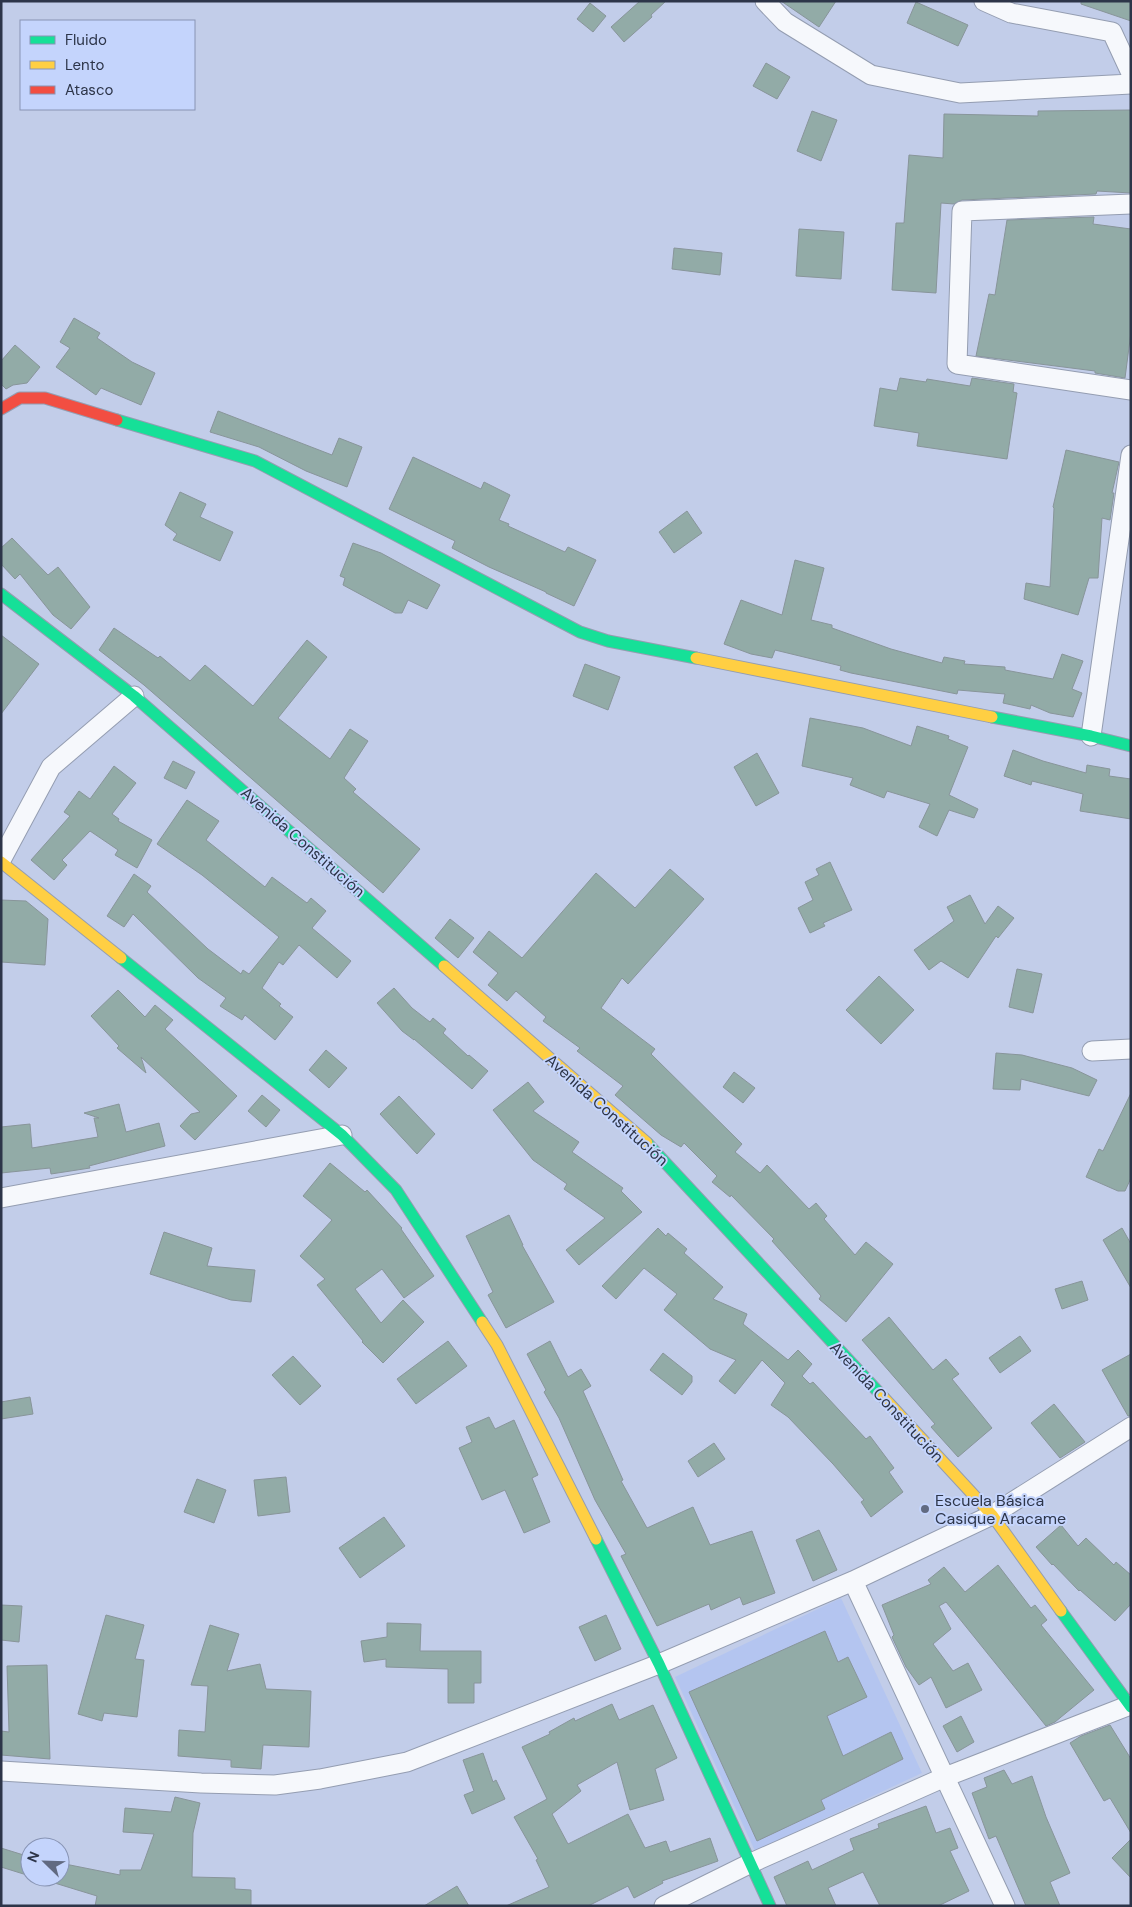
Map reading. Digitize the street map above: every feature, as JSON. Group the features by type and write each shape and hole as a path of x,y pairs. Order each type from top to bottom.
{"street":[{"path":"765,1 785,22 871,74 960,93 1131,84"},
{"path":"984,1 1011,13 1112,32 1131,73"},
{"path":"1131,204 962,211 957,364 1131,390"},
{"path":"1,409 20,398 45,398 255,461 580,632 608,641 1091,736 1131,746"},
{"path":"1091,736 1131,455"},
{"name":"Avenida Constitución","path":"1,594 134,696 396,922 648,1144 992,1515 1130,1706"},
{"path":"134,696 51,767 1,861 342,1135 396,1190 497,1345 659,1664 770,1906"},
{"path":"1092,1050 1131,1048"},
{"path":"1,1198 342,1135"},
{"path":"1,1771 266,1785 320,1780 407,1762 659,1664 853,1581 992,1515 1131,1427"},
{"path":"853,1581 1005,1906"},
{"path":"664,1906 751,1863 945,1777 1130,1706"}],"shaded area":[{"path":"841,1598 922,1773 755,1851 675,1677"}],"building":[{"path":"640,1 666,1 651,15 652,17 624,42 611,27"},
{"path":"781,1 836,1 819,27"},
{"path":"1081,1 1131,1 1131,21 1081,4"},
{"path":"916,2 968,25 958,46 907,23"},
{"path":"590,3 606,16 593,32 577,19"},
{"path":"766,63 790,77 777,99 753,86"},
{"path":"1131,110 1131,193 1097,191 1096,194 962,200 954,204 941,203 936,293 892,290 896,223 904,223 909,155 943,158 944,114 1038,116 1038,111"},
{"path":"812,111 837,120 821,161 797,151"},
{"path":"1094,217 1093,224 1131,229 1131,332 1125,378 1095,373 1095,371 976,356 989,294 995,295 1007,220"},
{"path":"799,229 844,232 841,279 796,276"},
{"path":"674,248 722,253 720,275 672,269"},
{"path":"74,318 100,333 97,338 132,362 155,373 141,405 101,388 96,395 56,367 70,348 60,342"},
{"path":"15,345 40,367 27,383 13,385 6,389 1,384 1,361"},
{"path":"900,378 926,382 927,379 970,386 972,378 1014,384 1013,392 1017,393 1007,459 917,446 919,433 874,426 880,388 897,391"},
{"path":"218,411 332,455 339,438 362,447 347,487 306,471 259,447 210,432"},
{"path":"1066,450 1119,462 1112,493 1114,493 1110,520 1102,518 1098,578 1089,578 1078,615 1024,599 1026,583 1050,587 1053,507"},
{"path":"413,457 481,489 484,482 510,495 499,520 565,552 568,547 596,560 574,606 452,548 455,541 389,509"},
{"path":"180,492 206,504 200,517 233,532 220,561 173,540 177,534 165,525"},
{"path":"687,511 702,533 674,553 659,532"},
{"path":"12,538 48,575 58,567 90,607 71,629 53,615 20,574 15,579 1,564 1,548"},
{"path":"353,543 381,553 440,585 427,609 408,600 402,613 395,613 343,585 345,578 340,576"},
{"path":"795,560 824,568 811,620 832,625 832,628 891,649 942,663 944,657 965,661 964,664 1005,667 1005,670 1053,679 1062,654 1083,661 1072,689 1082,693 1073,717 1050,713 1031,705 1030,709 1003,703 1005,694 958,690 957,694 851,673 840,670 841,666 775,650 772,658 751,654 724,644 741,600 782,615"},
{"path":"114,628 158,658 160,656 190,681 205,665 253,706 307,640 327,657 278,718 330,759 350,729 368,741 344,778 356,789 353,792 420,849 383,893 144,685 99,650"},
{"path":"1,635 39,664 1,714"},
{"path":"585,664 620,677 608,710 573,696"},
{"path":"810,718 863,728 911,746 917,726 949,736 948,739 968,747 949,795 978,809 974,818 949,810 937,836 919,827 930,804 887,791 884,798 850,785 853,778 802,766"},
{"path":"1013,750 1086,773 1087,765 1110,769 1109,776 1131,779 1131,819 1080,811 1083,794 1032,781 1031,785 1004,776"},
{"path":"757,753 779,793 756,806 734,767"},
{"path":"173,761 195,772 186,789 164,778"},
{"path":"114,766 136,783 112,814 119,819 118,821 152,840 137,868 115,855 118,850 90,831 62,860 67,865 54,880 31,860 70,816 64,812 79,791 90,799"},
{"path":"187,800 219,821 206,840 265,887 272,877 307,903 311,898 326,911 312,928 351,961 337,978 299,945 283,965 279,962 262,988 281,1004 279,1006 293,1017 275,1040 245,1015 242,1020 220,1006 226,998 198,978 133,914 124,927 107,916 134,874 151,886 147,892 208,949 241,974 243,970 249,974 279,937 202,875 157,844"},
{"path":"830,862 852,910 823,923 825,926 810,933 798,908 813,900 805,882 819,875 816,869"},
{"path":"670,869 704,899 628,984 622,978 601,1008 655,1049 651,1054 742,1144 735,1152 760,1173 767,1165 809,1209 816,1203 827,1216 824,1219 855,1255 866,1242 893,1264 846,1322 819,1299 821,1296 772,1241 774,1239 731,1195 730,1197 712,1182 717,1176 684,1143 681,1147 661,1135 615,1095 623,1086 577,1051 580,1048 543,1021 546,1017 516,991 507,1001 488,985 498,973 473,952 489,931 522,958 596,873 635,908"},
{"path":"970,895 985,924 998,906 1014,918 998,938 996,936 968,978 941,961 929,970 914,950 954,921 947,907"},
{"path":"1,900 26,901 48,919 45,965 1,962"},
{"path":"450,919 474,938 458,958 435,938"},
{"path":"1017,969 1042,974 1033,1013 1009,1007"},
{"path":"879,976 914,1010 881,1044 846,1010"},
{"path":"394,988 412,1008 430,1022 433,1018 446,1029 443,1033 488,1071 472,1089 402,1031 377,1003"},
{"path":"118,990 145,1017 155,1005 173,1020 165,1029 237,1096 195,1140 180,1126 191,1114 200,1112 141,1057 146,1073 117,1048 119,1046 91,1016"},
{"path":"326,1050 347,1068 329,1088 309,1070"},
{"path":"996,1053 1022,1055 1072,1068 1097,1080 1089,1096 1021,1079 1020,1090 993,1089"},
{"path":"734,1072 755,1088 743,1103 723,1087"},
{"path":"528,1082 544,1102 533,1111 579,1142 572,1152 623,1188 621,1191 642,1212 579,1265 566,1250 605,1218 564,1189 567,1184 533,1160 493,1110"},
{"path":"1131,1093 1131,1178 1125,1191 1118,1191 1086,1177 1099,1149 1103,1151"},
{"path":"262,1095 280,1110 266,1127 248,1111"},
{"path":"399,1096 435,1134 417,1154 380,1114"},
{"path":"119,1104 126,1132 159,1123 165,1146 89,1166 90,1168 51,1174 50,1168 1,1173 1,1127 30,1124 32,1148 98,1137 94,1118 99,1118 84,1113"},
{"path":"330,1163 365,1192 367,1190 402,1228 434,1276 404,1298 382,1269 355,1289 381,1323 403,1300 424,1322 383,1363 362,1342 317,1285 325,1279 300,1256 332,1220 303,1196"},
{"path":"509,1215 522,1245 554,1302 506,1328 488,1295 493,1292 466,1236"},
{"path":"658,1228 666,1236 668,1233 687,1249 684,1253 723,1287 713,1299 747,1314 743,1324 788,1360 798,1350 812,1364 802,1376 810,1384 813,1382 866,1439 870,1436 894,1468 889,1472 903,1492 871,1517 861,1502 864,1500 833,1464 788,1417 771,1405 785,1383 762,1360 735,1394 719,1381 736,1360 710,1349 664,1310 677,1294 644,1268 616,1299 602,1286"},
{"path":"1122,1228 1131,1244 1131,1288 1103,1240"},
{"path":"164,1232 212,1248 207,1266 255,1270 251,1302 231,1300 150,1274"},
{"path":"1082,1281 1088,1300 1062,1309 1055,1289"},
{"path":"889,1317 933,1370 946,1359 959,1374 952,1379 992,1428 958,1457 931,1427 935,1424 862,1340"},
{"path":"1020,1336 1031,1351 1000,1373 989,1358"},
{"path":"448,1341 467,1366 416,1404 397,1379"},
{"path":"550,1341 568,1377 581,1369 591,1386 583,1391 623,1480 621,1481 647,1528 693,1507 710,1545 752,1531 775,1593 743,1605 740,1597 711,1610 709,1604 657,1626 621,1556 626,1554 595,1500 559,1418 544,1392 546,1390 527,1354"},
{"path":"663,1353 692,1376 692,1382 682,1395 650,1370"},
{"path":"1131,1354 1131,1416 1128,1416 1102,1370"},
{"path":"293,1356 321,1386 300,1405 272,1375"},
{"path":"30,1397 33,1414 1,1419 1,1402"},
{"path":"1054,1404 1085,1442 1060,1458 1031,1423"},
{"path":"489,1417 495,1429 514,1420 538,1475 532,1478 550,1522 524,1533 505,1490 482,1500 459,1448 472,1442 466,1427"},
{"path":"714,1443 725,1459 698,1477 688,1461"},
{"path":"286,1477 290,1512 258,1516 254,1480"},
{"path":"197,1479 226,1490 214,1523 184,1512"},
{"path":"384,1517 405,1546 360,1578 339,1548"},
{"path":"1061,1525 1078,1546 1086,1538 1114,1565 1116,1562 1131,1575 1131,1604 1115,1621 1079,1591 1036,1547"},
{"path":"819,1530 837,1570 813,1581 796,1540"},
{"path":"998,1565 1031,1608 1035,1605 1047,1620 1041,1625 1094,1690 1055,1722 1046,1726 946,1602 939,1606 951,1629 933,1644 953,1671 968,1663 982,1690 946,1708 931,1677 919,1685 906,1667 892,1637 894,1635 882,1605 931,1584 928,1580 944,1567 965,1592"},
{"path":"1,1605 22,1606 19,1642 1,1640"},
{"path":"106,1615 144,1625 135,1659 144,1660 137,1717 104,1713 102,1721 78,1714"},
{"path":"606,1615 621,1649 595,1661 579,1627"},
{"path":"387,1623 421,1624 420,1651 481,1651 481,1683 474,1683 474,1703 448,1703 448,1669 386,1667 386,1659 364,1662 361,1641 387,1637"},
{"path":"210,1625 239,1634 227,1671 260,1664 266,1689 311,1691 309,1747 263,1745 261,1769 231,1767 231,1760 178,1756 179,1730 205,1732 208,1686 191,1685"},
{"path":"825,1631 838,1662 848,1657 867,1697 827,1716 843,1756 891,1732 903,1759 821,1800 825,1809 757,1841 689,1692"},
{"path":"47,1665 50,1759 1,1755 1,1731 9,1732 7,1666"},
{"path":"612,1704 619,1720 653,1705 677,1758 655,1769 664,1800 630,1810 617,1762 577,1785 581,1791 552,1814 568,1844 628,1814 645,1848 666,1841 670,1852 710,1838 718,1861 662,1881 663,1883 634,1898 628,1886 588,1906 506,1906 549,1887 536,1860 538,1859 514,1817 547,1799 522,1747 550,1734 549,1732 574,1718 575,1721"},
{"path":"961,1716 974,1742 957,1752 943,1726"},
{"path":"1110,1725 1131,1759 1131,1833 1110,1798 1104,1801 1070,1743 1081,1736"},
{"path":"483,1753 493,1782 496,1780 505,1799 472,1814 464,1795 474,1791 463,1760"},
{"path":"1004,1770 1012,1784 1032,1776 1046,1817 1070,1873 1050,1882 1060,1906 1026,1906 996,1836 989,1839 972,1793 987,1787 984,1778"},
{"path":"175,1797 200,1803 193,1833 192,1877 235,1878 235,1889 251,1890 251,1906 95,1906 97,1896 68,1887 70,1887 70,1865 120,1875 120,1870 141,1870 154,1834 123,1832 125,1808 171,1812"},
{"path":"926,1806 936,1833 950,1828 958,1848 950,1851 969,1891 938,1906 880,1906 863,1872 828,1888 836,1906 787,1906 774,1877 808,1861 812,1870 854,1850 850,1839 879,1828 878,1824"},
{"path":"1131,1839 1131,1878 1112,1858"},
{"path":"1,1848 20,1854 20,1873 1,1867"},
{"path":"457,1886 469,1906 424,1906"}],"traffic: fast":[{"path":"117,420 255,461 580,632 608,641 696,658"},
{"path":"1,594 134,696 444,966"},
{"path":"992,717 1091,736 1131,746"},
{"path":"121,958 342,1135 396,1190 482,1322"},
{"path":"647,1143 883,1397"},
{"path":"596,1539 659,1664 770,1906"},
{"path":"1061,1611 1131,1707"}],"traffic: slow":[{"path":"696,658 992,717"},
{"path":"1,862 121,958"},
{"path":"444,966 647,1143"},
{"path":"482,1322 497,1345 596,1539"},
{"path":"883,1397 992,1515 1061,1611"}],"traffic: jam":[{"path":"1,409 20,398 45,398 117,420"}],"place":[{"name":"Escuela Básica Casique Aracame","path":"925,1509"}]}
